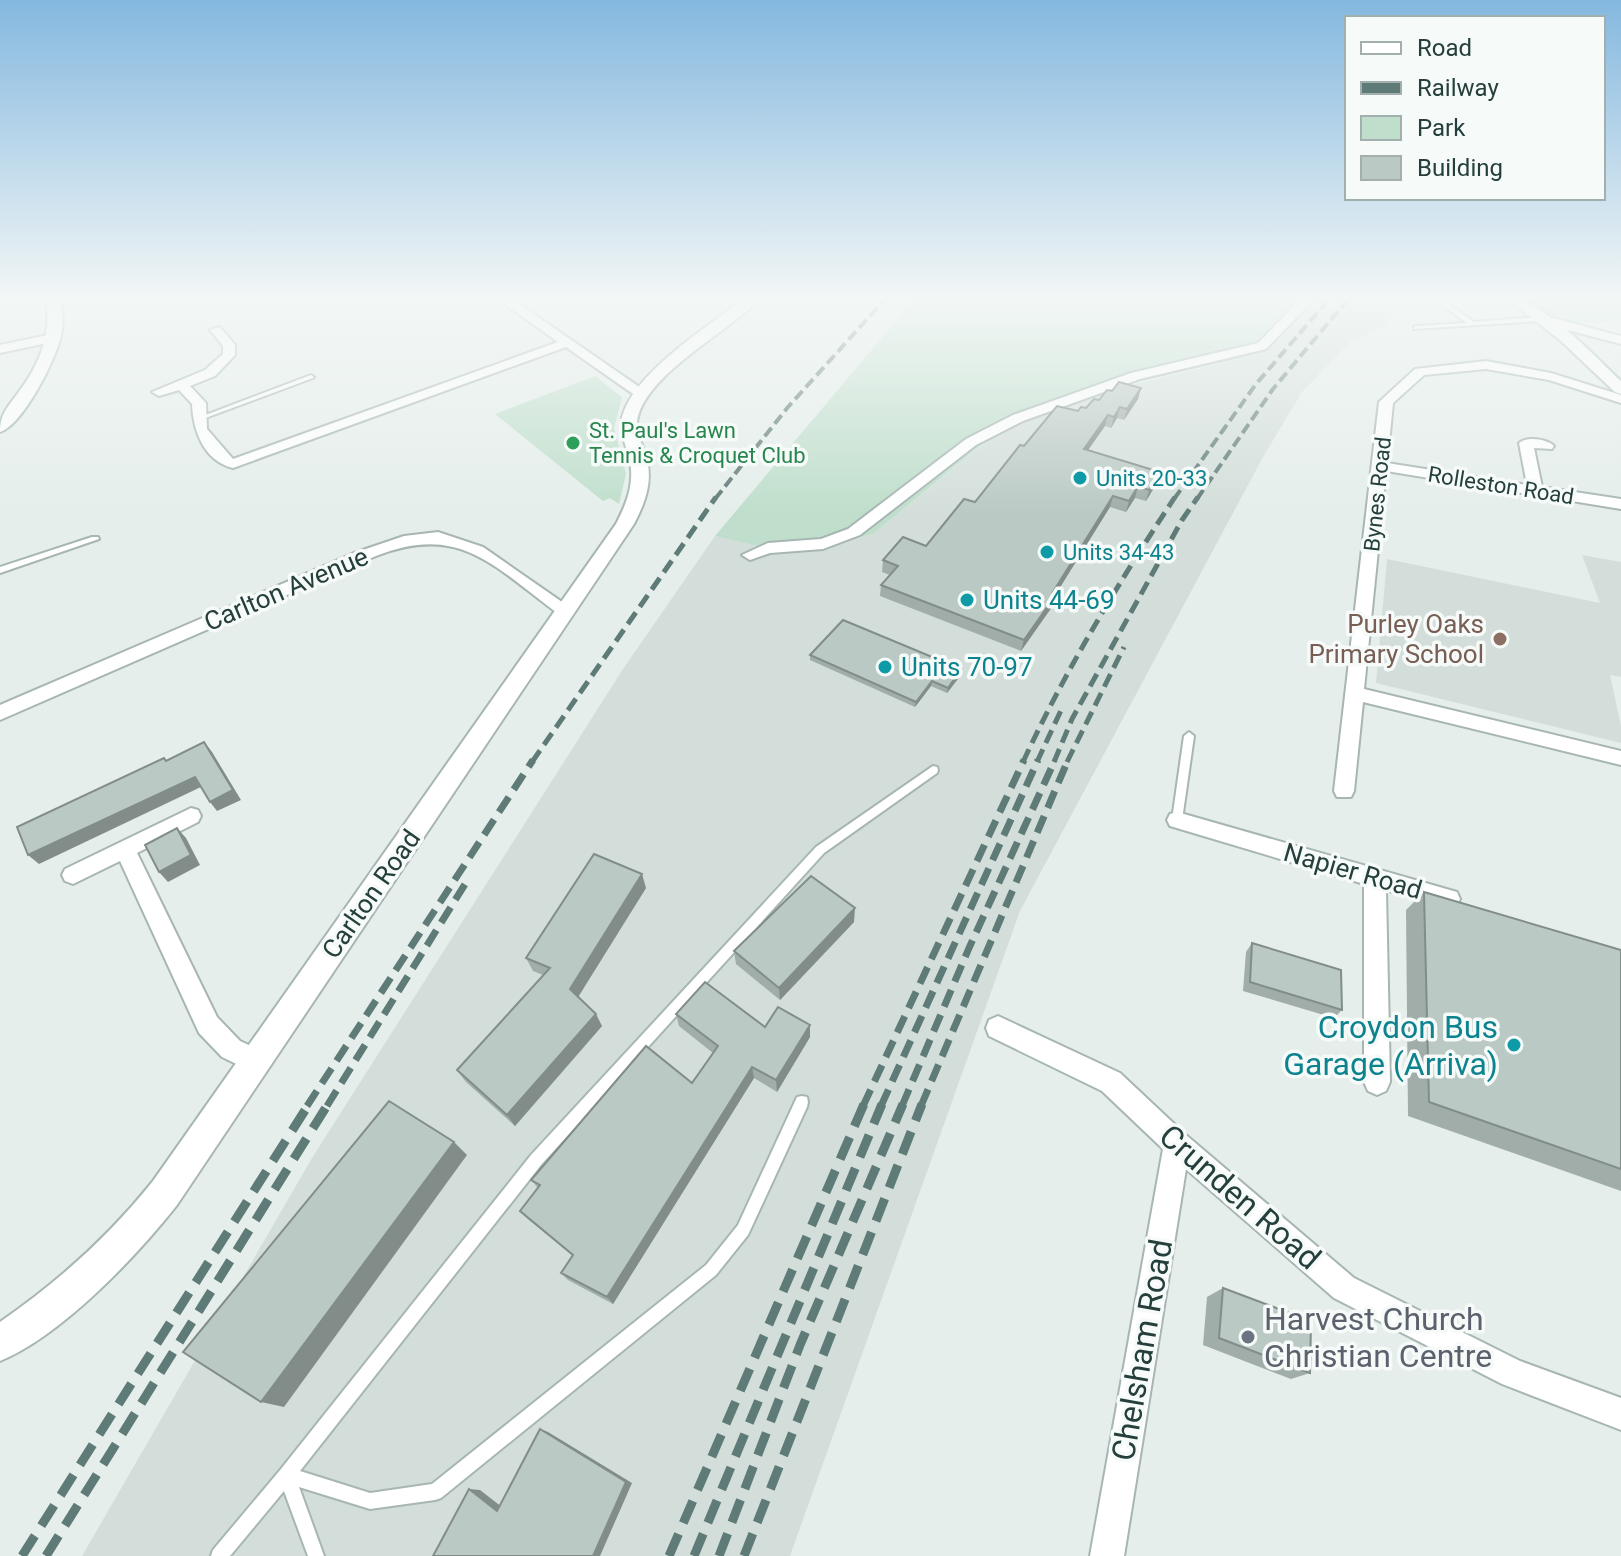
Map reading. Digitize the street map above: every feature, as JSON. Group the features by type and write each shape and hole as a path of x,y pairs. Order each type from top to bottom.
{"street":[{"path":"0,427 32,386 39,370"},
{"path":"159,392 182,385 212,370"},
{"path":"182,385 199,403 200,429 224,461 233,464 492,370"},
{"path":"608,370 641,393 664,370"},
{"path":"750,555 768,548 823,544 854,532 971,442 1018,418 1136,376 1163,370"},
{"name":"Bynes Road","path":"1344,791 1386,402 1420,372 1443,370"},
{"name":"Bynes Road","path":"1511,370 1551,377 1621,399"},
{"path":"1603,370 1621,389"},
{"name":"Carlton Road","path":"0,1343 75,1289 125,1243 177,1175 625,524 640,493 642,473 629,423 641,393"},
{"path":"1535,490 1526,443 1547,446"},
{"name":"Rolleston Road","path":"1381,466 1621,504"},
{"name":"Carlton Avenue","path":"0,713 360,557 415,538 441,538 462,543 566,611"},
{"path":"1355,693 1621,758"},
{"path":"73,875 191,816"},
{"name":"Napier Road","path":"1177,820 1476,908"},
{"path":"125,849 208,1025 231,1049 255,1061"},
{"path":"1375,877 1377,1082"},
{"name":"Crunden Road","path":"998,1028 1111,1082 1177,1144 1344,1288 1513,1373 1621,1414"},
{"name":"Chelsham Road","path":"1107,1556 1177,1144"}],"lane":[{"path":"198,419 311,377"},
{"path":"0,570 95,539"},
{"path":"1177,820 1189,736"},
{"path":"219,1556 287,1475 536,1160 820,850 933,770"},
{"path":"287,1475 370,1501 435,1492 711,1270 743,1230 802,1102"},
{"path":"287,1475 316,1556"}],"shaded area":[{"path":"1195,370 1324,370 1302,392 1263,457 1020,911 790,1556 82,1556 312,1158 623,669 715,536 786,553 873,534 997,433 1119,388"},
{"name":"Purley Oaks Primary School","path":"1582,555 1621,562 1621,677 1610,675 1621,726 1621,743 1376,683 1387,559 1600,603"}],"green space":[{"path":"855,370 1191,370 1116,387 996,433 873,534 786,553 715,536"},
{"name":"St. Paul's Lawn Tennis & Croquet Club","path":"595,376 622,397 614,428 626,474 619,504 610,498 603,501 495,414"}],"building":[{"path":"1119,382 1141,388 1127,409 1120,407 1114,417 1108,415 1084,449 1160,472 1149,490 1138,486 1129,501 1113,496 1053,592 1057,593 1024,640 881,585 898,566 883,560 903,537 926,546 964,499 975,502 1020,445 1024,446 1057,406 1078,411 1081,407 1086,408 1107,390 1112,391"},
{"name":"Units 70-97","path":"843,620 961,669 948,688 932,681 916,702 810,655"},
{"path":"204,742 233,790 210,802 195,777 28,855 17,827"},
{"path":"177,828 191,855 159,872 145,845"},
{"path":"594,854 642,874 570,989 596,1014 507,1115 457,1070 550,968 526,958"},
{"path":"811,876 855,908 779,988 734,951"},
{"name":"Croydon Bus Garage (Arriva)","path":"1424,892 1621,950 1621,1169 1429,1102"},
{"path":"1252,943 1341,970 1342,1010 1250,982"},
{"path":"705,982 765,1027 778,1007 810,1025 776,1080 752,1067 607,1297 561,1273 573,1255 520,1211 540,1185 531,1180 646,1046 692,1083 718,1046 676,1014"},
{"path":"389,1101 454,1142 261,1402 183,1352"},
{"path":"1223,1288 1311,1321 1310,1373 1219,1338"},
{"path":"540,1429 626,1482 593,1556 433,1556 469,1489 497,1511"}],"railway":[{"path":"715,499 822,370"},
{"path":"1174,499 1268,370"},
{"path":"1197,499 1289,370"},
{"path":"532,762 716,497"},
{"path":"1023,762 1094,626 1175,497"},
{"path":"1054,762 1072,719 1182,520 1198,497"},
{"path":"1067,762 1124,647"},
{"path":"1037,762 1063,706"},
{"path":"307,1106 533,760"},
{"path":"863,1106 1024,760"},
{"path":"881,1106 1038,760"},
{"path":"902,1106 969,948 1055,760"},
{"path":"921,1106 1068,760"},
{"path":"327,1106 467,881"},
{"path":"22,1556 309,1104"},
{"path":"46,1556 328,1104"},
{"path":"669,1556 864,1104"},
{"path":"694,1556 882,1104"},
{"path":"719,1556 800,1345 903,1104"},
{"path":"744,1556 922,1104"}],"place":[{"name":"St. Paul's Lawn Tennis & Croquet Club","path":"573,443"},
{"name":"Units 20-33","path":"1080,478"},
{"name":"Units 34-43","path":"1047,552"},
{"name":"Units 44-69","path":"967,600"},
{"name":"Purley Oaks Primary School","path":"1500,639"},
{"name":"Units 70-97","path":"885,667"},
{"name":"Croydon Bus Garage (Arriva)","path":"1514,1045"},
{"name":"Harvest Church Christian Centre","path":"1248,1337"}]}
